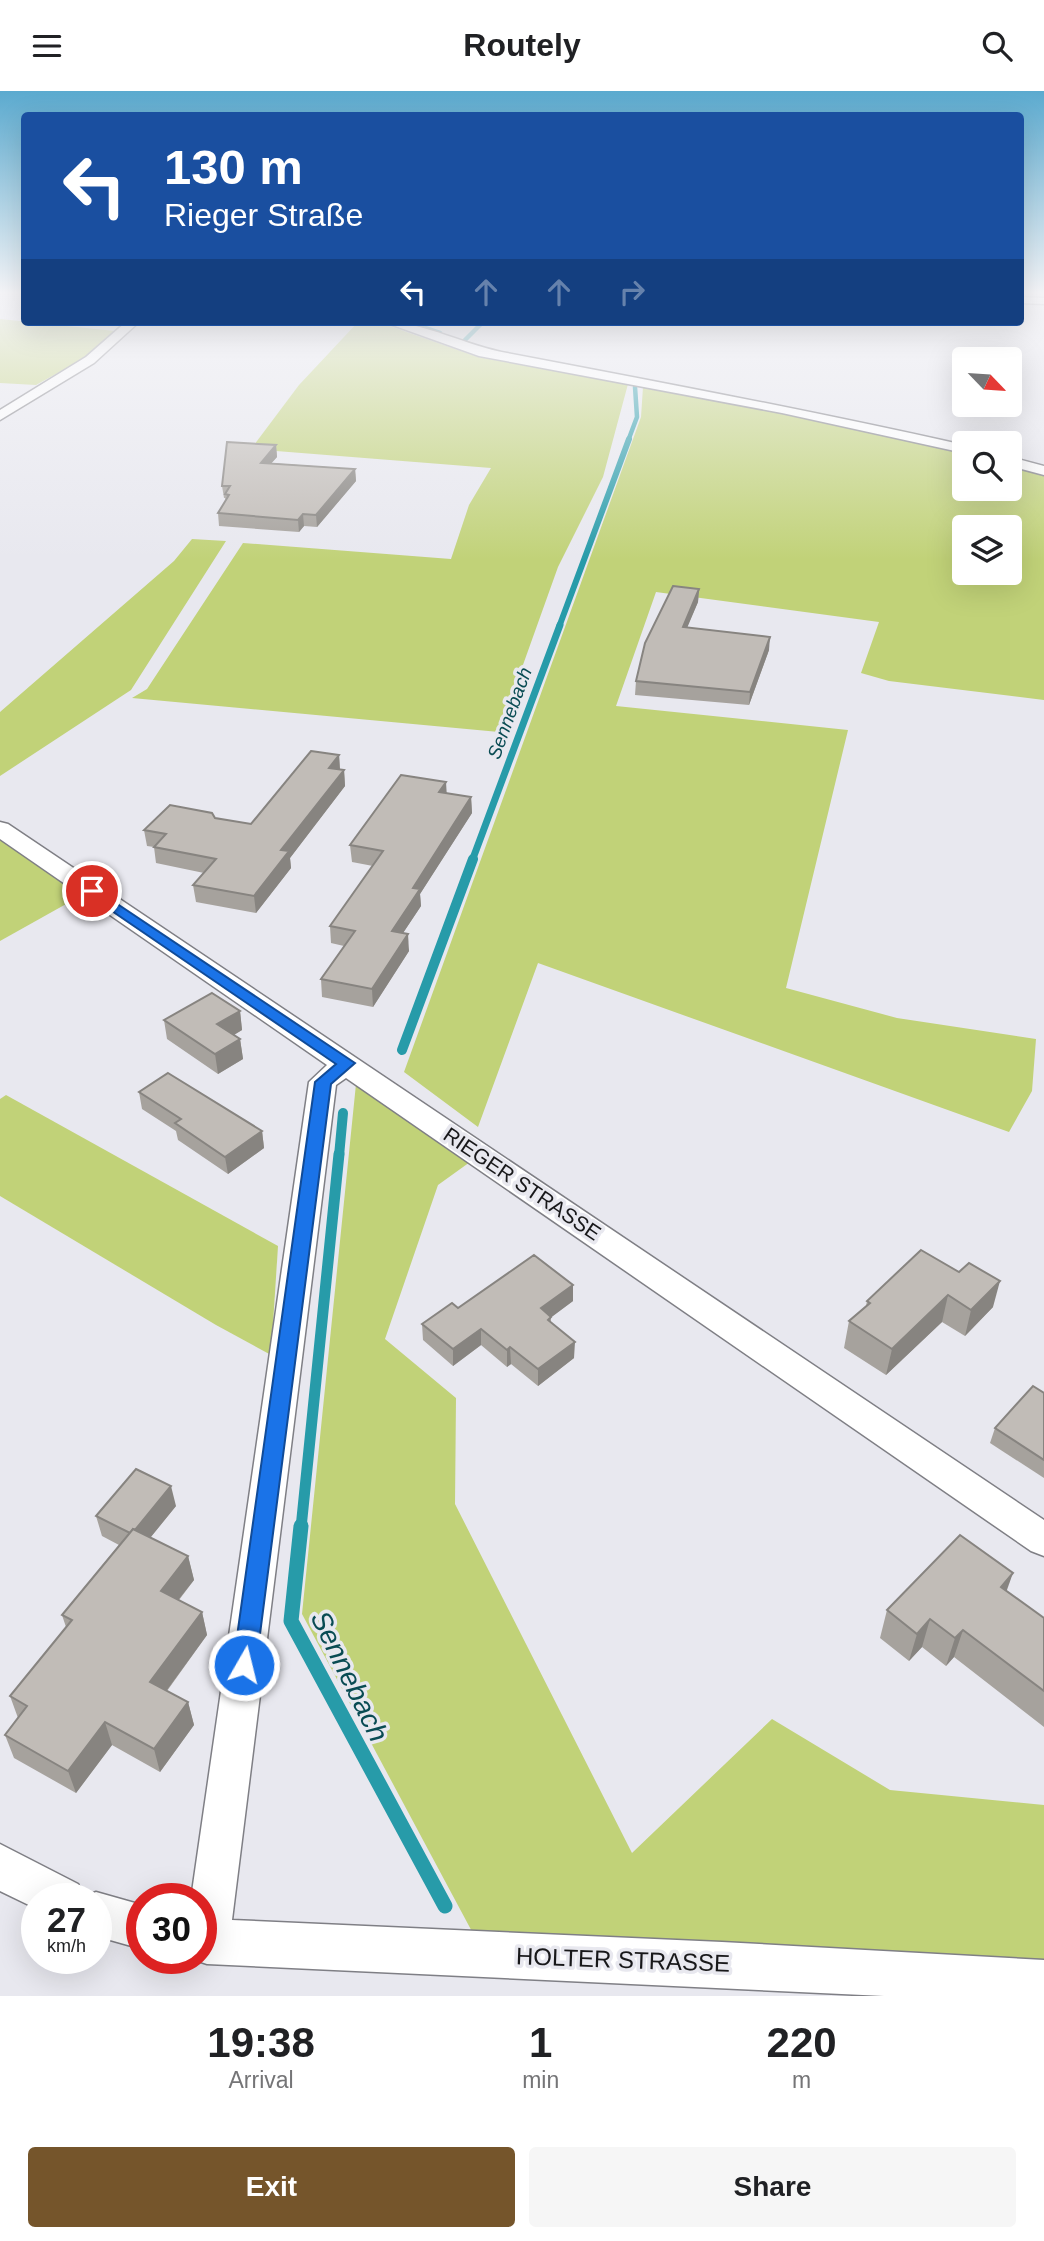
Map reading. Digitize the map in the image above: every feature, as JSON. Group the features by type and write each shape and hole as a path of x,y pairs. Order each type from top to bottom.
{"street":[{"path":"0,415 54,382"},
{"path":"638,382 782,409 952,446"},
{"path":"1022,465 1044,471"},
{"name":"RIEGER STRASSE","path":"0,829 1044,1540"},
{"path":"212,1883 323,1082 347,1063"},
{"path":"0,1865 29,1883"},
{"name":"HOLTER STRASSE","path":"217,1943 722,1964 1044,1983"}],"green space":[{"path":"0,382 42,382 36,385"},
{"path":"302,382 628,384 603,477 558,567 499,732 132,698 147,689 243,543 451,559 469,505 491,468 251,449"},
{"path":"643,387 805,418 952,450 952,501 1022,501 1022,469 1044,475 1044,700 889,681 861,673 879,622 656,592 616,706 848,730 786,988 897,1018 1036,1039 1032,1091 1009,1132 538,963 478,1127 404,1072 641,417"},
{"path":"192,539 226,541 131,690 0,776 0,712 174,561"},
{"path":"0,836 84,894 0,941"},
{"path":"356,1084 470,1162 438,1185 385,1339 456,1398 455,1504 632,1853 772,1719 890,1790 1044,1805 1044,1961 476,1939 302,1614"},
{"path":"6,1095 278,1246 271,1355 0,1196 0,1099"}],"building":[{"path":"227,442 276,445 261,463 355,469 316,515 303,514 298,520 218,513 229,495 225,494 230,486 222,486"},
{"path":"673,586 699,589 683,627 770,637 750,692 636,681 645,643"},
{"path":"311,751 339,755 329,768 344,770 281,850 289,851 254,896 193,885 216,859 154,847 166,834 144,830 170,805 212,813 215,818 251,824"},
{"path":"401,775 446,782 439,792 471,797 413,888 420,889 392,931 408,934 372,989 321,979 355,931 330,926 383,851 350,845"},
{"path":"212,993 240,1011 217,1024 240,1039 215,1054 164,1020"},
{"path":"168,1073 262,1131 225,1157 175,1123 181,1119 139,1092"},
{"path":"921,1250 959,1272 969,1263 1000,1281 971,1310 948,1295 892,1349 849,1321"},
{"path":"534,1255 573,1285 541,1308 551,1317 548,1320 575,1342 538,1369 510,1347 507,1350 481,1329 453,1349 422,1324 452,1303 458,1308"},
{"path":"1033,1386 1044,1393 1044,1460 995,1428"},
{"path":"136,1469 171,1486 130,1533 96,1516"},
{"path":"133,1529 188,1556 161,1591 202,1612 150,1682 188,1702 154,1749 105,1722 68,1771 5,1735 27,1706 10,1696 72,1620 62,1615"},
{"path":"960,1535 1013,1573 1001,1587 1044,1618 1044,1691 963,1630 955,1638 930,1619 917,1634 887,1610"}],"waterway":[{"name":"Sennebach","path":"628,441 637,417 635,387"},
{"name":"Sennebach","path":"559,627 629,439"},
{"name":"Sennebach","path":"472,861 560,625"},
{"name":"Sennebach","path":"402,1050 473,859"},
{"name":"Sennebach","path":"339,1156 343,1113"},
{"name":"Sennebach","path":"301,1528 339,1154"},
{"name":"Sennebach","path":"301,1526 291,1621 445,1906"}],"route":[{"path":"92,891 347,1063 323,1082 244,1665"}]}
